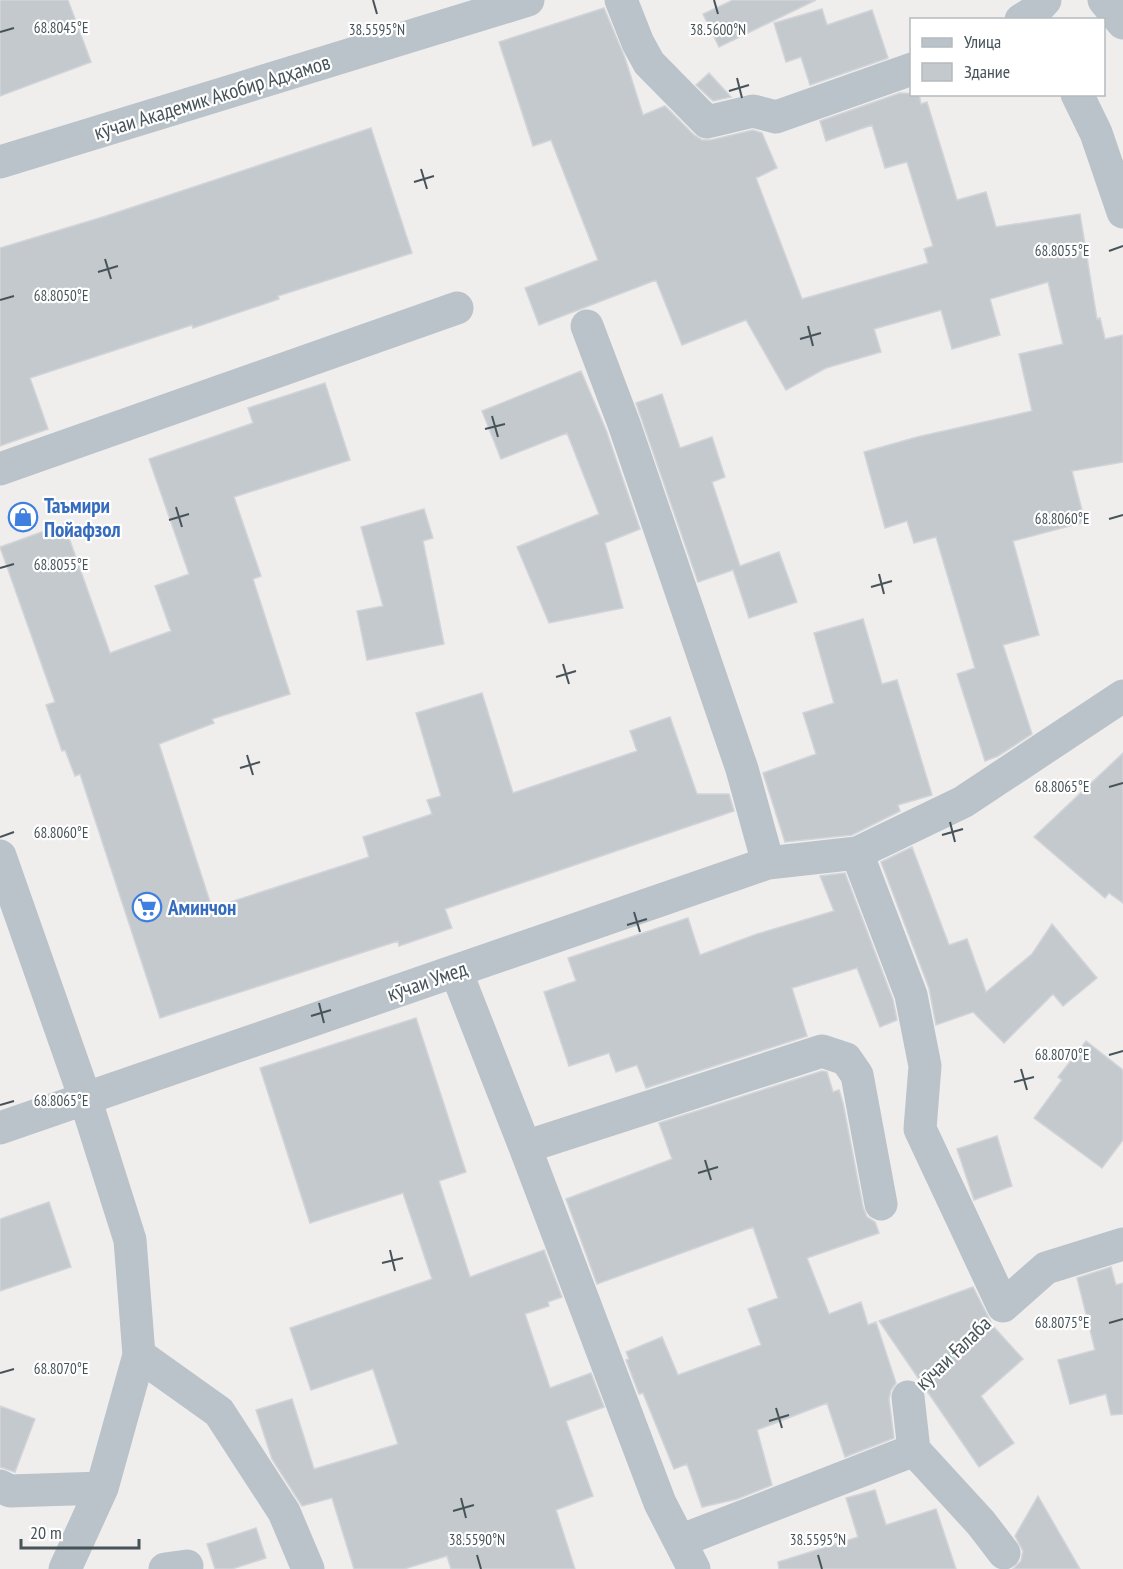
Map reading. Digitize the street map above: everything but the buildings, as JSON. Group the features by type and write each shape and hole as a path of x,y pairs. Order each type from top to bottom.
{"street":[{"name":"кӯчаи Академик Акобир Адҳамов","path":"0,162 528,0"},
{"path":"621,0 638,43 649,63 707,122 753,111 776,117 910,70"},
{"path":"1104,0 1123,23"},
{"path":"1078,96 1096,133 1123,212"},
{"path":"0,469 457,308"},
{"path":"587,326 628,435 742,769 768,862"},
{"name":"кӯчаи Умед","path":"0,1128 768,862 857,853 963,802 1123,696"},
{"path":"857,853 911,995 925,1066 920,1129 1003,1306"},
{"path":"0,856 85,1098 130,1240 139,1355 102,1488 65,1569"},
{"path":"456,971 660,1503 687,1555 914,1450"},
{"path":"525,1147 822,1051 846,1059 857,1075 881,1204"},
{"name":"кӯчаи Ғалаба","path":"1003,1306 1046,1268 1123,1244"},
{"path":"139,1355 219,1412 284,1512 308,1569"},
{"path":"908,1397 914,1450 981,1523 1004,1553"},
{"path":"0,1486 10,1491 102,1488"}],"path":[{"name":"кӯчаи Ғалаба","path":"908,1397 975,1330 1003,1306"}],"place":[{"name":"Таъмири Пойафзол","path":"23,517"},
{"name":"Аминчон","path":"147,907"}]}
